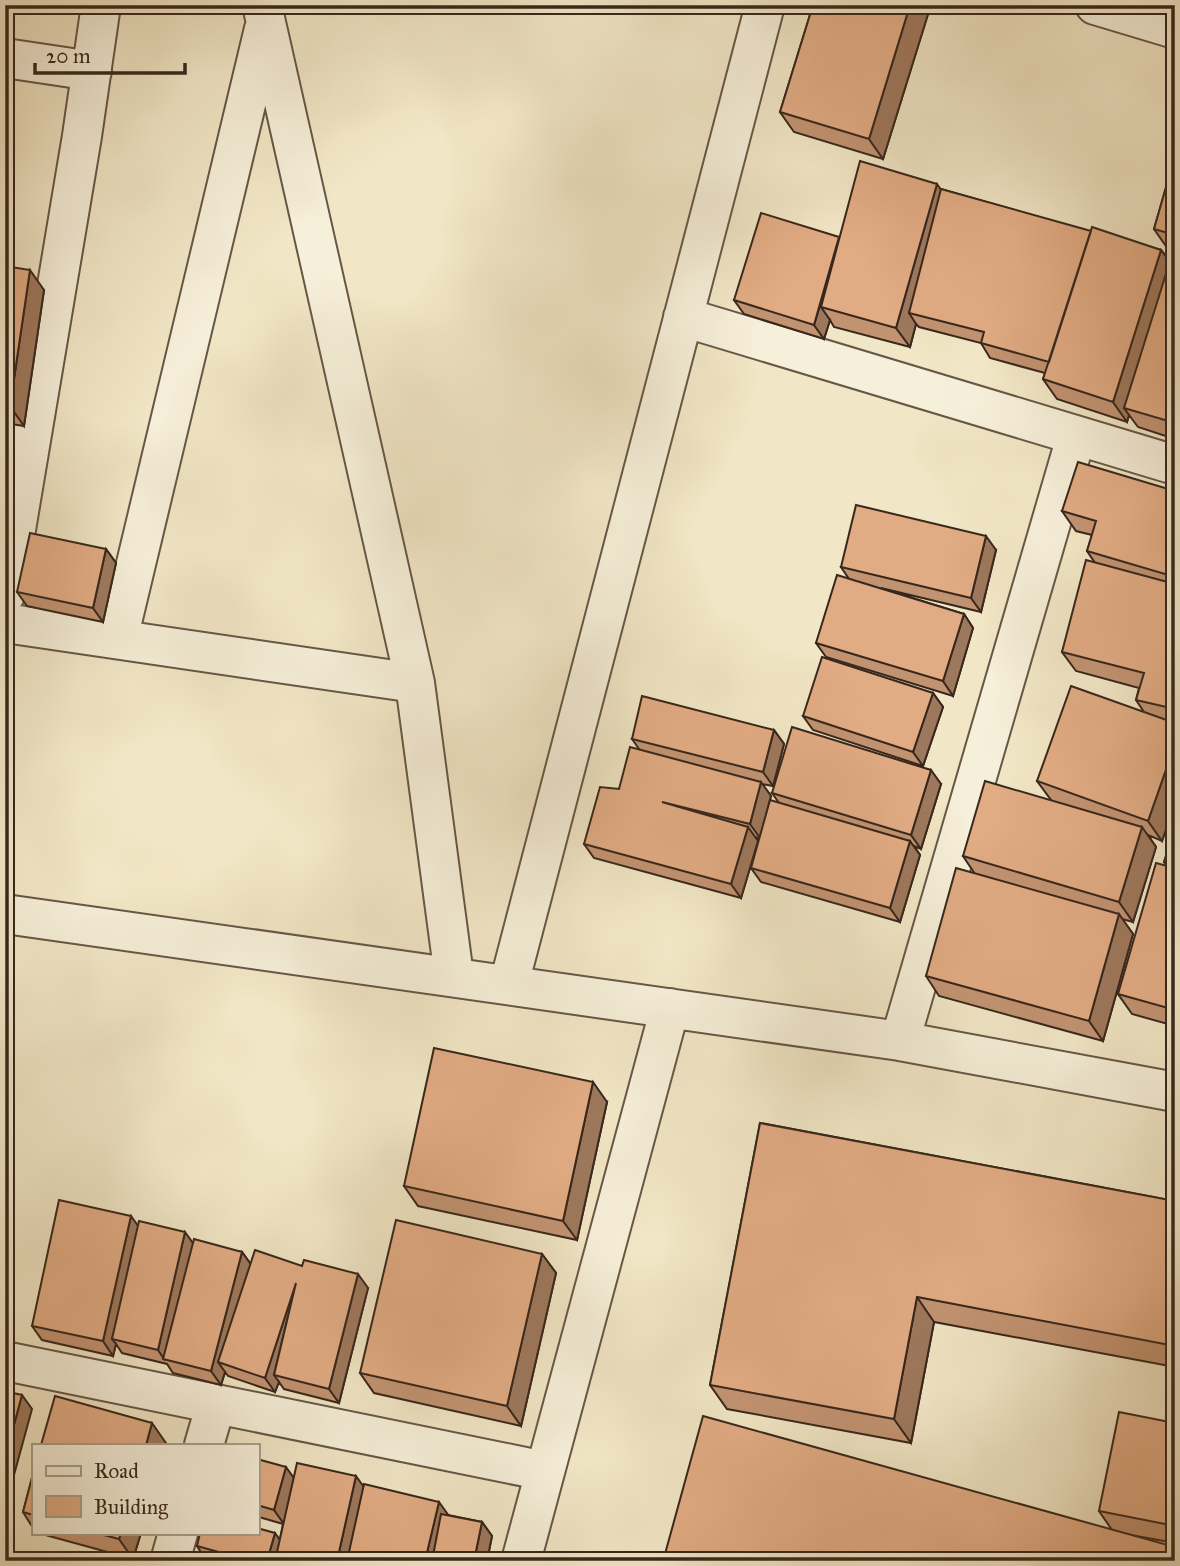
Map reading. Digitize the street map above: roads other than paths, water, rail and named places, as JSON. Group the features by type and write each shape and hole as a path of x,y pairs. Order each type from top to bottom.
{"street":[{"path":"5,595 15,481 92,71 101,5"},
{"path":"509,984 765,5"},
{"path":"1095,5 1175,30"},
{"path":"118,639 264,13"},
{"path":"264,13 415,683 454,976"},
{"path":"5,58 92,71"},
{"path":"683,317 1175,465"},
{"path":"900,1041 1076,437"},
{"path":"5,623 415,683"},
{"path":"5,914 900,1041 1175,1092"},
{"path":"521,1561 670,1008"},
{"path":"5,1361 545,1471"},
{"path":"204,1444 216,1404"},
{"path":"170,1561 178,1534"}]}
